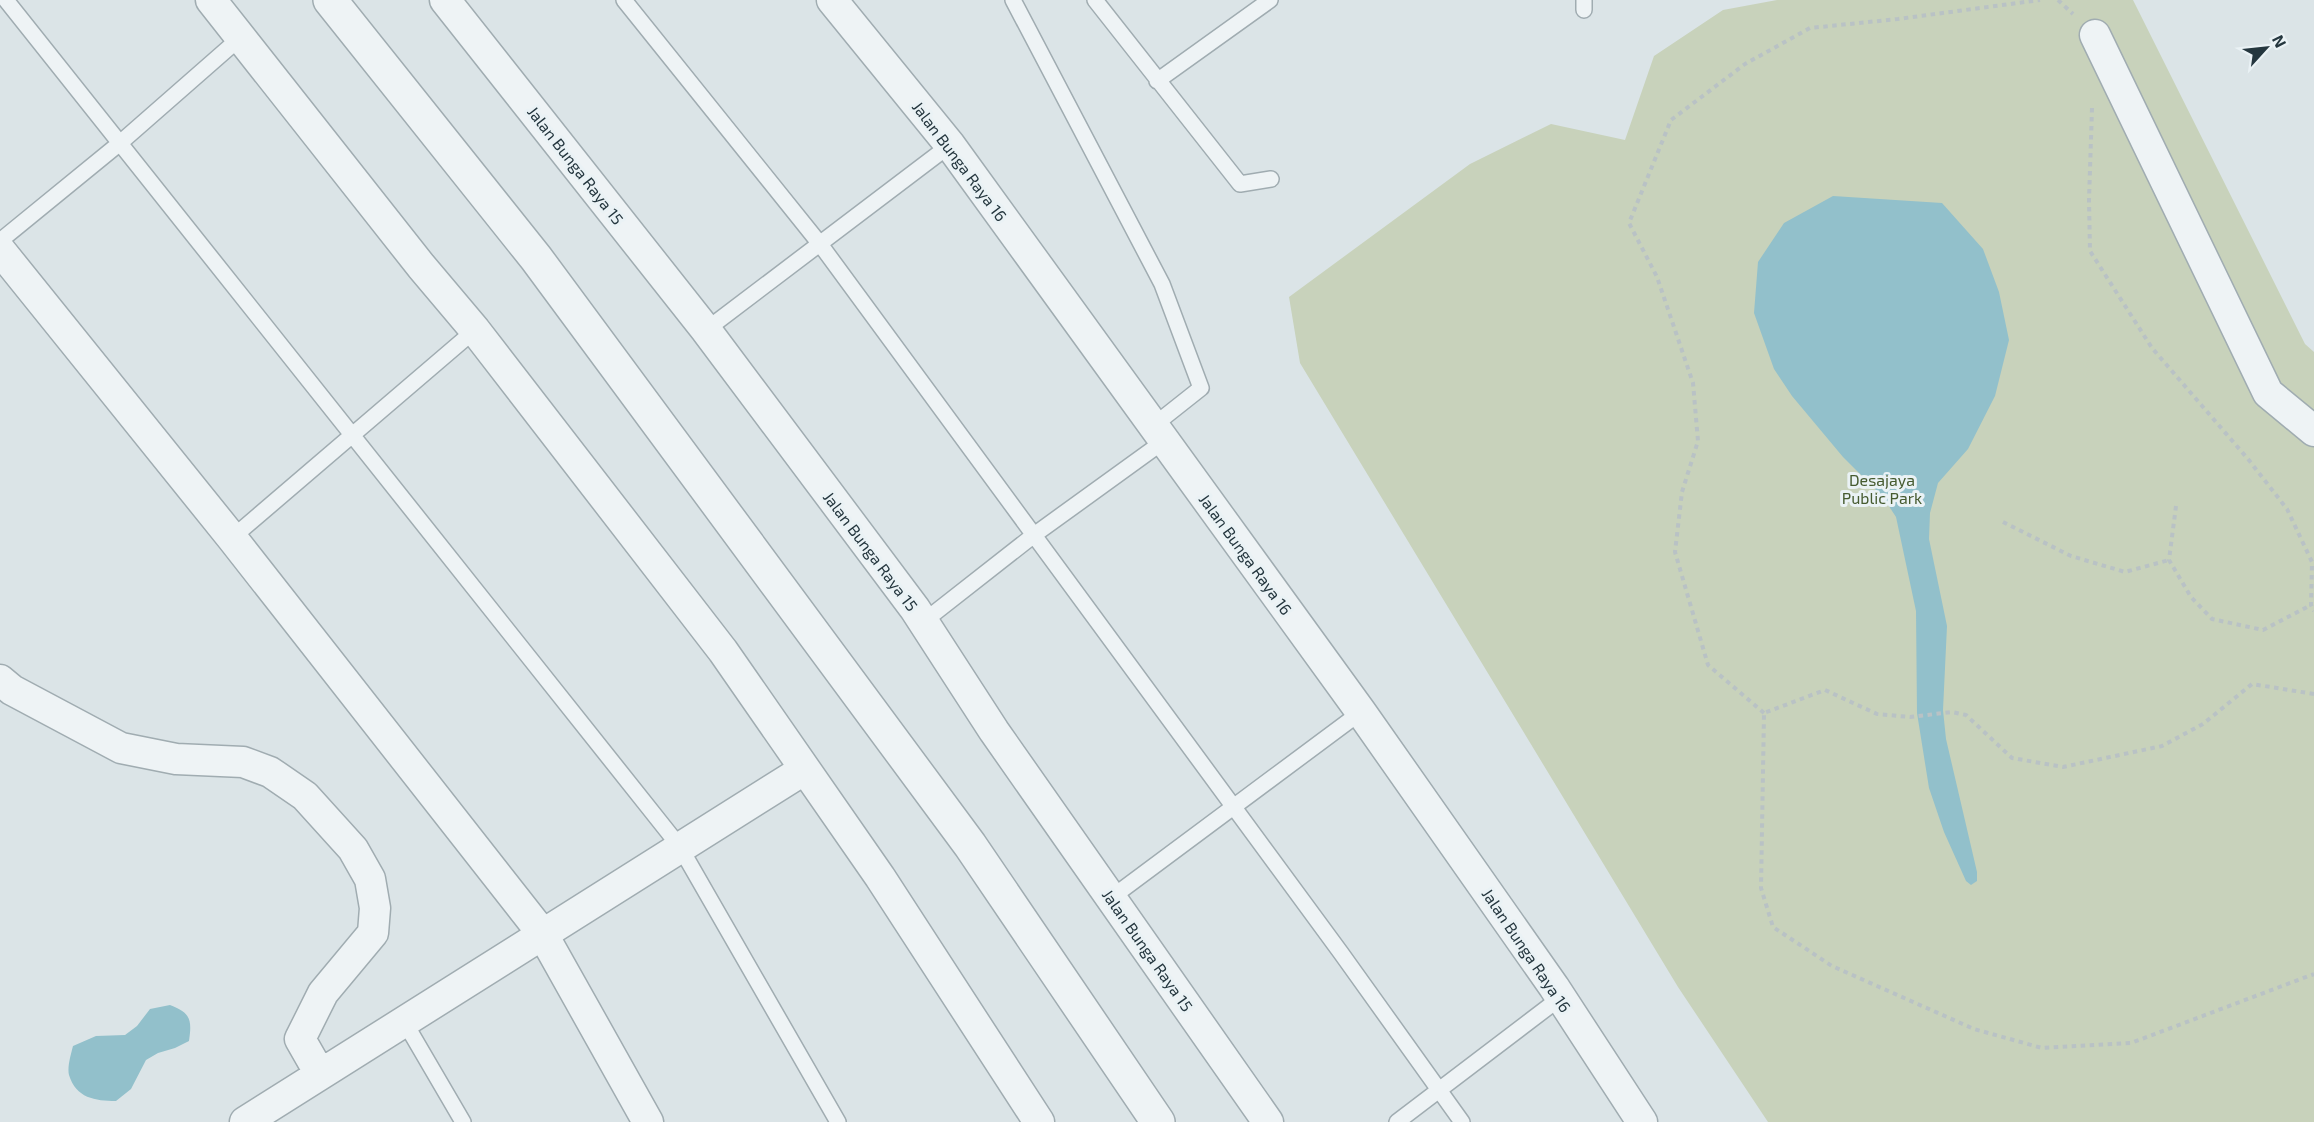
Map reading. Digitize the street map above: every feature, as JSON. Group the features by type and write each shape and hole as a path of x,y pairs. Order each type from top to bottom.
{"street":[{"path":"212,0 421,266 475,330 723,651 880,877 1039,1122"},
{"path":"330,0 536,258 956,826 1158,1122"},
{"name":"Jalan Bunga Raya 15","path":"445,0 705,330 923,622 994,731 1268,1122"},
{"name":"Jalan Bunga Raya 16","path":"832,0 950,145 1361,712 1560,998 1642,1122"},
{"path":"2095,35 2268,393 2314,431"},
{"path":"0,250 232,538 542,933 648,1122"},
{"path":"4,689 121,748 176,759 243,762 270,772 305,796 352,849 370,879 375,908 373,933 322,993 300,1039 320,1074"},
{"path":"245,1122 276,1113 320,1074 805,769"}],"lane":[{"path":"6,0 680,847 838,1122"},
{"path":"624,0 819,244 1233,805 1462,1122"},
{"path":"923,622 1159,433 1201,388 1162,284 1013,0"},
{"path":"1095,0 1240,184 1271,179"},
{"path":"1157,81 1270,0"},
{"path":"0,241 120,143 242,37"},
{"path":"705,330 950,145"},
{"path":"232,538 475,330"},
{"path":"1111,898 1361,712"},
{"path":"1397,1122 1560,998"},
{"path":"404,1022 463,1122"}],"path":[{"path":"1764,713 1708,665 1675,552 1682,492 1698,441 1693,383 1657,277 1629,223 1644,184 1671,120 1745,64 1810,28 2040,0"},
{"path":"2092,106 2090,251 2152,348 2248,459 2287,509 2312,562 2311,605 2314,611"},
{"path":"2176,506 2169,560 2191,597 2212,619 2263,630 2311,605"},
{"path":"2003,522 2071,556 2117,571 2125,572 2169,560"},
{"path":"1764,713 1825,690 1877,714 1910,717 1952,712 1966,715 2012,758 2063,767 2162,746 2203,724 2252,684 2314,694"},
{"path":"1764,713 1761,888 1773,927 1832,966 1974,1029 2042,1048 2132,1043 2314,974"}],"green space":[{"name":"Desajaya Public Park","path":"1777,0 2133,0 2305,344 2314,352 2314,1122 1768,1122 1678,987 1300,363 1289,297 1470,164 1551,124 1625,140 1654,56 1723,10"}],"water":[{"path":"1833,196 1942,203 1983,249 1999,292 2009,340 1995,396 1968,449 1938,483 1930,513 1929,539 1947,626 1943,710 1946,739 1977,872 1977,881 1971,885 1966,881 1944,832 1929,788 1917,713 1916,611 1896,517 1883,497 1843,457 1792,396 1774,369 1754,313 1758,262 1784,223"},
{"path":"170,1005 186,1014 190,1022 189,1041 146,1060 131,1089 116,1101 87,1097 76,1089 69,1075 73,1046 96,1036 125,1035 137,1026 150,1009"}]}
